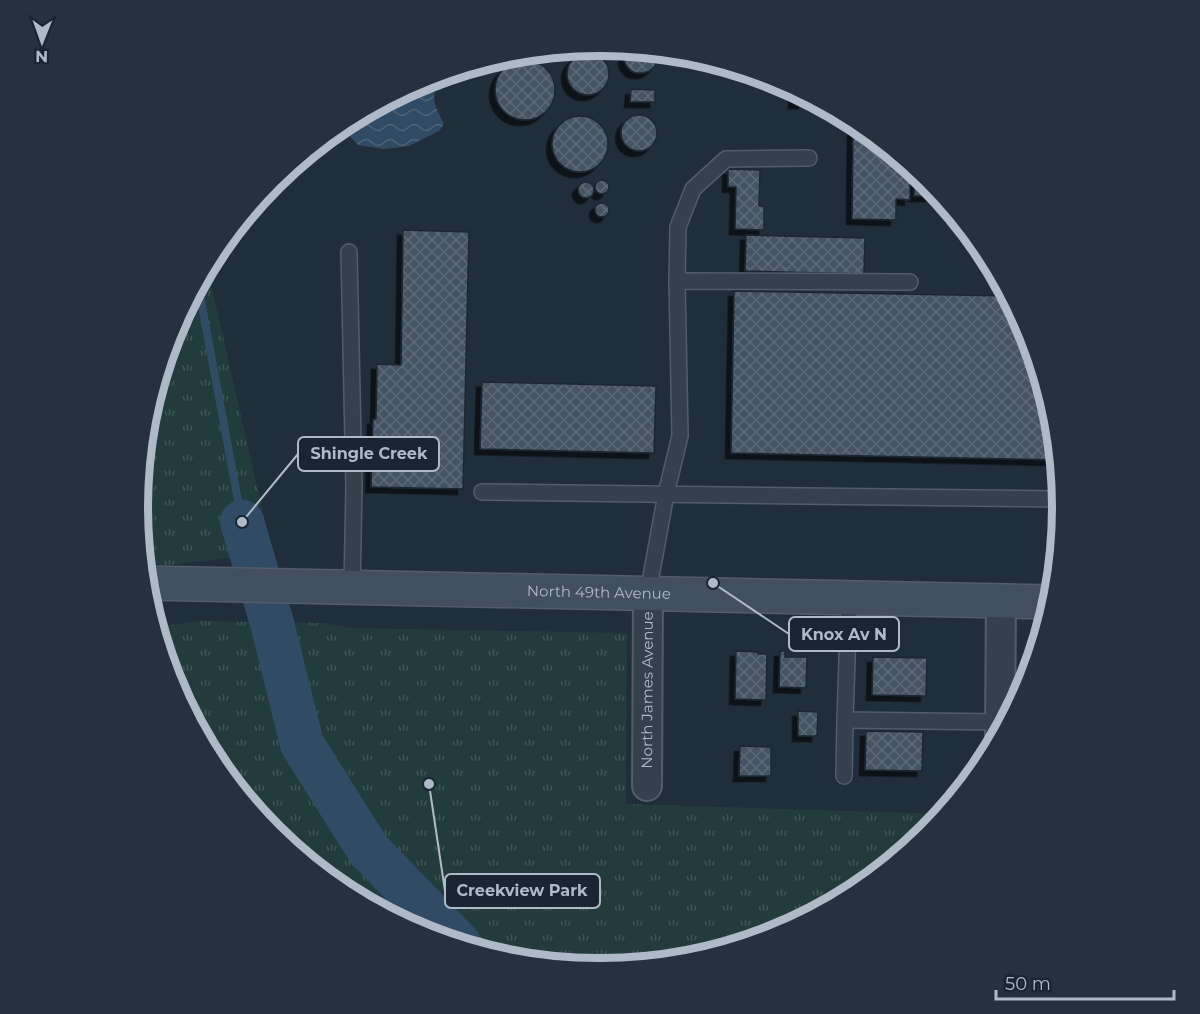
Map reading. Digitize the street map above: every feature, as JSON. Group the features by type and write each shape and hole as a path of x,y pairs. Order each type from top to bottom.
{"street":[{"name":"North 49th Avenue","path":"155,584 1041,602"},
{"name":"North James Avenue","path":"647,786 648,593"},
{"path":"1000,716 1001,601"}],"lane":[{"path":"648,593 666,494 680,436 678,227 693,189 726,159 809,158"},
{"path":"349,252 354,487 352,587"},
{"path":"677,281 910,282"},
{"path":"482,492 1052,499"},
{"path":"844,776 849,598"},
{"path":"845,720 994,728"}],"green space":[{"path":"210,279 272,553 167,565 152,564 148,507 152,448 172,362 195,307"},
{"path":"201,621 324,623 351,628 627,633 626,804 931,814 898,846 851,882 800,912 745,935 688,950 630,958 570,958 512,950 483,943 427,924 374,898 325,865 281,826 242,782 209,733 183,680 165,626"}],"water":[{"path":"436,86 434,100 444,124 439,131 409,146 384,149 358,145 347,133 400,102"}],"building":[{"path":"578,56 598,56 603,59 609,74 607,82 603,89 596,93 588,95 580,93 573,89 569,82 567,74 569,66 573,59"},
{"path":"624,56 630,56 657,60 655,66 649,71 636,73 631,71 624,60"},
{"path":"530,61 546,69 554,84 554,96 546,111 525,120 504,111 495,90 504,69 511,64"},
{"path":"631,89 655,90 655,102 630,102"},
{"path":"639,115 652,120 657,133 652,146 639,151 626,146 621,133 626,120"},
{"path":"580,116 595,121 603,129 608,144 603,159 595,167 580,172 565,167 557,159 552,144 557,129 565,121"},
{"path":"853,133 910,179 910,200 896,199 896,220 852,219"},
{"path":"728,169 760,170 759,206 764,206 764,230 735,229 736,187 728,187"},
{"path":"602,180 607,182 609,187 607,192 602,194 597,192 595,187 597,182"},
{"path":"586,182 594,190 586,198 578,190"},
{"path":"914,184 927,196 914,196"},
{"path":"602,203 607,205 609,210 607,215 602,217 597,215 595,210 597,205"},
{"path":"403,230 469,232 463,489 371,487 377,364 401,365"},
{"path":"746,235 865,238 864,274 745,271"},
{"path":"734,291 999,296 1028,362 1043,419 1049,460 731,453"},
{"path":"482,382 656,386 654,453 480,449"},
{"path":"736,651 767,654 766,700 735,699"},
{"path":"780,651 785,651 785,657 807,657 806,688 779,687"},
{"path":"873,657 927,658 926,696 872,695"},
{"path":"798,711 818,712 817,736 798,736"},
{"path":"866,731 923,732 922,771 865,770"},
{"path":"740,746 771,747 771,776 739,776"}],"waterway":[{"path":"200,297 242,522"},
{"path":"242,522 272,623 302,744 368,849 448,932"}],"place":[{"name":"Shingle Creek","path":"242,522"},
{"name":"Knox Av N","path":"713,583"},
{"name":"Creekview Park","path":"429,784"}]}
